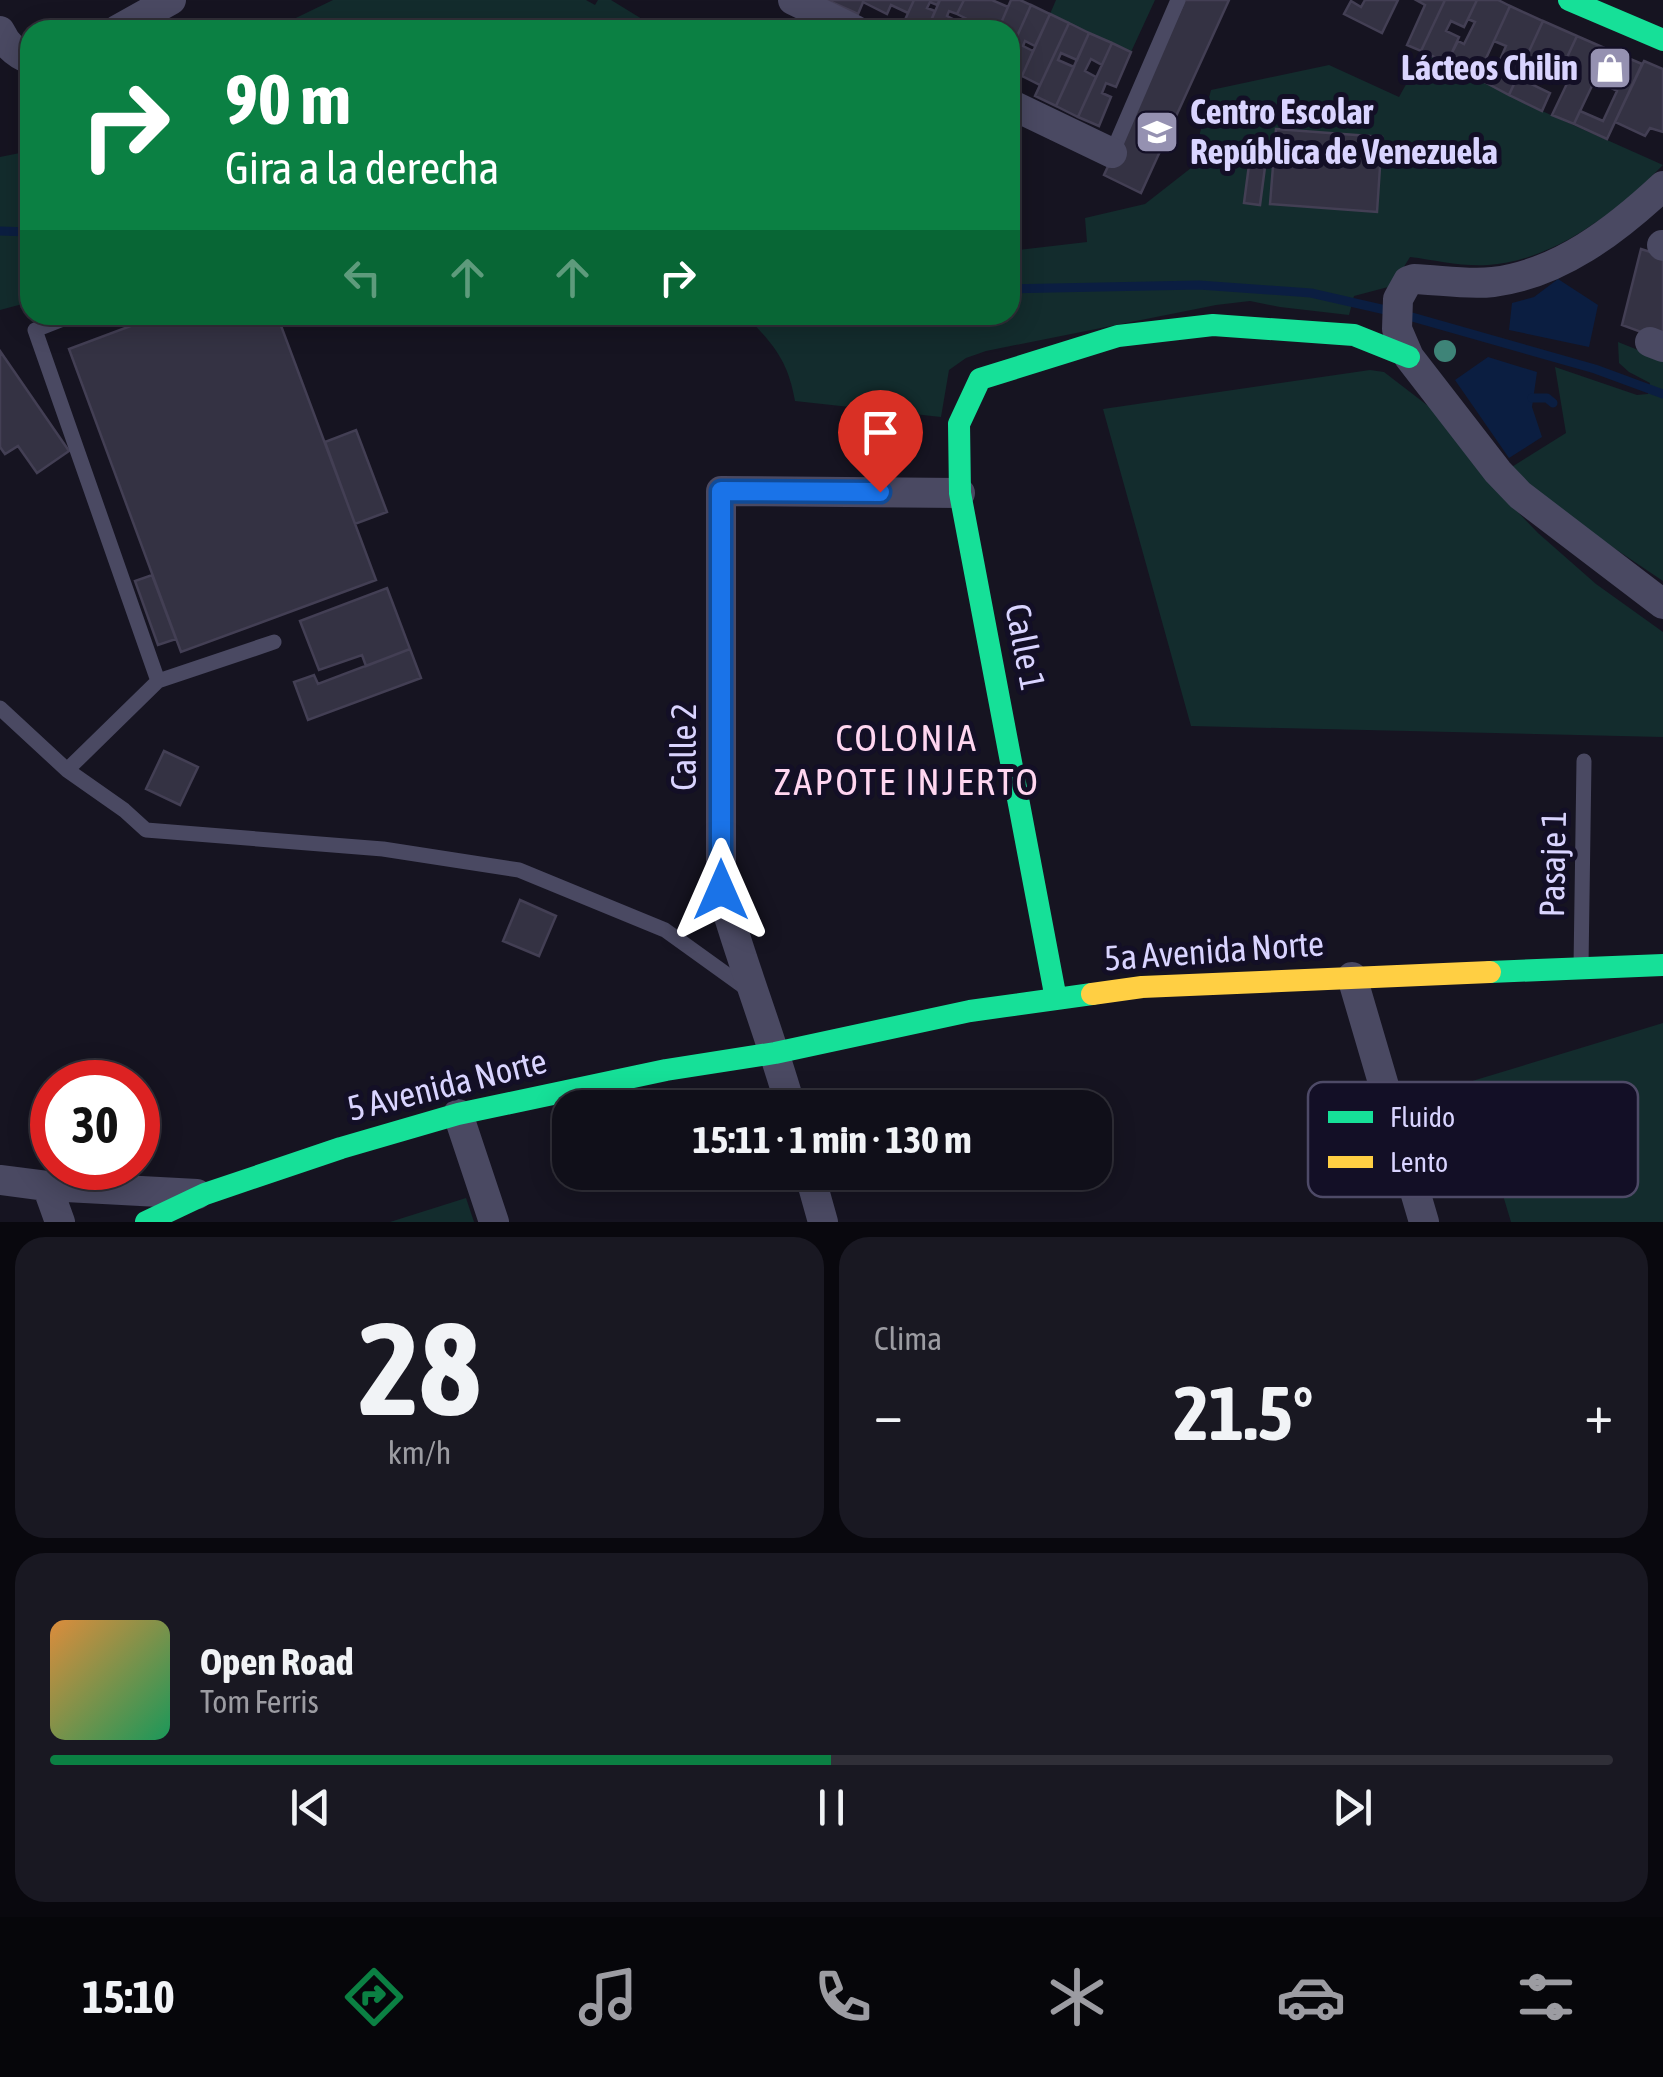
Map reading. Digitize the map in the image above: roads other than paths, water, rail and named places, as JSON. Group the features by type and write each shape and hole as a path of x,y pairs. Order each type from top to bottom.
{"street":[{"path":"135,20 171,0"},
{"path":"792,0 834,20"},
{"path":"1569,0 1663,40"},
{"path":"0,31 20,54"},
{"path":"1020,109 1112,152"},
{"path":"1663,186 1595,240 1544,268 1489,282 1408,282 1398,300 1397,329 1409,356 1520,495 1663,604"},
{"name":"Calle 1","path":"1056,999 960,492 959,424 980,378 1118,336 1213,324 1354,335 1409,356"},
{"name":"Calle 2","path":"786,1090 721,890 721,491 960,492"},
{"name":"5a Avenida Norte","path":"776,1054 970,1011 1142,987 1663,965"},
{"path":"1352,977 1383,1082"},
{"name":"5 Avenida Norte","path":"146,1222 205,1194 458,1114 666,1070 776,1054"},
{"path":"458,1114 494,1222"},
{"path":"0,1180 30,1184"},
{"path":"48,1190 60,1222"},
{"path":"126,1190 205,1194"},
{"path":"814,1190 823,1222"},
{"path":"1417,1197 1424,1222"}],"lane":[{"path":"1112,152 1178,0"},
{"path":"48,325 35,330 158,681"},
{"path":"67,770 158,681 274,642"},
{"path":"0,708 67,770 146,830 383,849 519,870 665,930 754,994"},
{"name":"Pasaje 1","path":"1581,968 1584,761"}],"water":[{"path":"1558,279 1598,305 1589,347 1509,330 1512,303 1534,297"},
{"path":"1488,357 1537,372 1532,407 1542,437 1509,458 1455,380"}],"waterway":[{"path":"0,231 20,232"},
{"path":"1020,289 1199,285 1311,293 1390,311"},
{"path":"1405,315 1595,369 1663,394"},
{"path":"1532,398 1547,398 1553,403"}],"place":[{"name":"Lácteos Chilin","path":"1610,68"},
{"name":"Centro Escolar República de Venezuela","path":"1157,132"}],"district":[{"name":"COLONIA ZAPOTE INJERTO","path":"907,760"}]}
